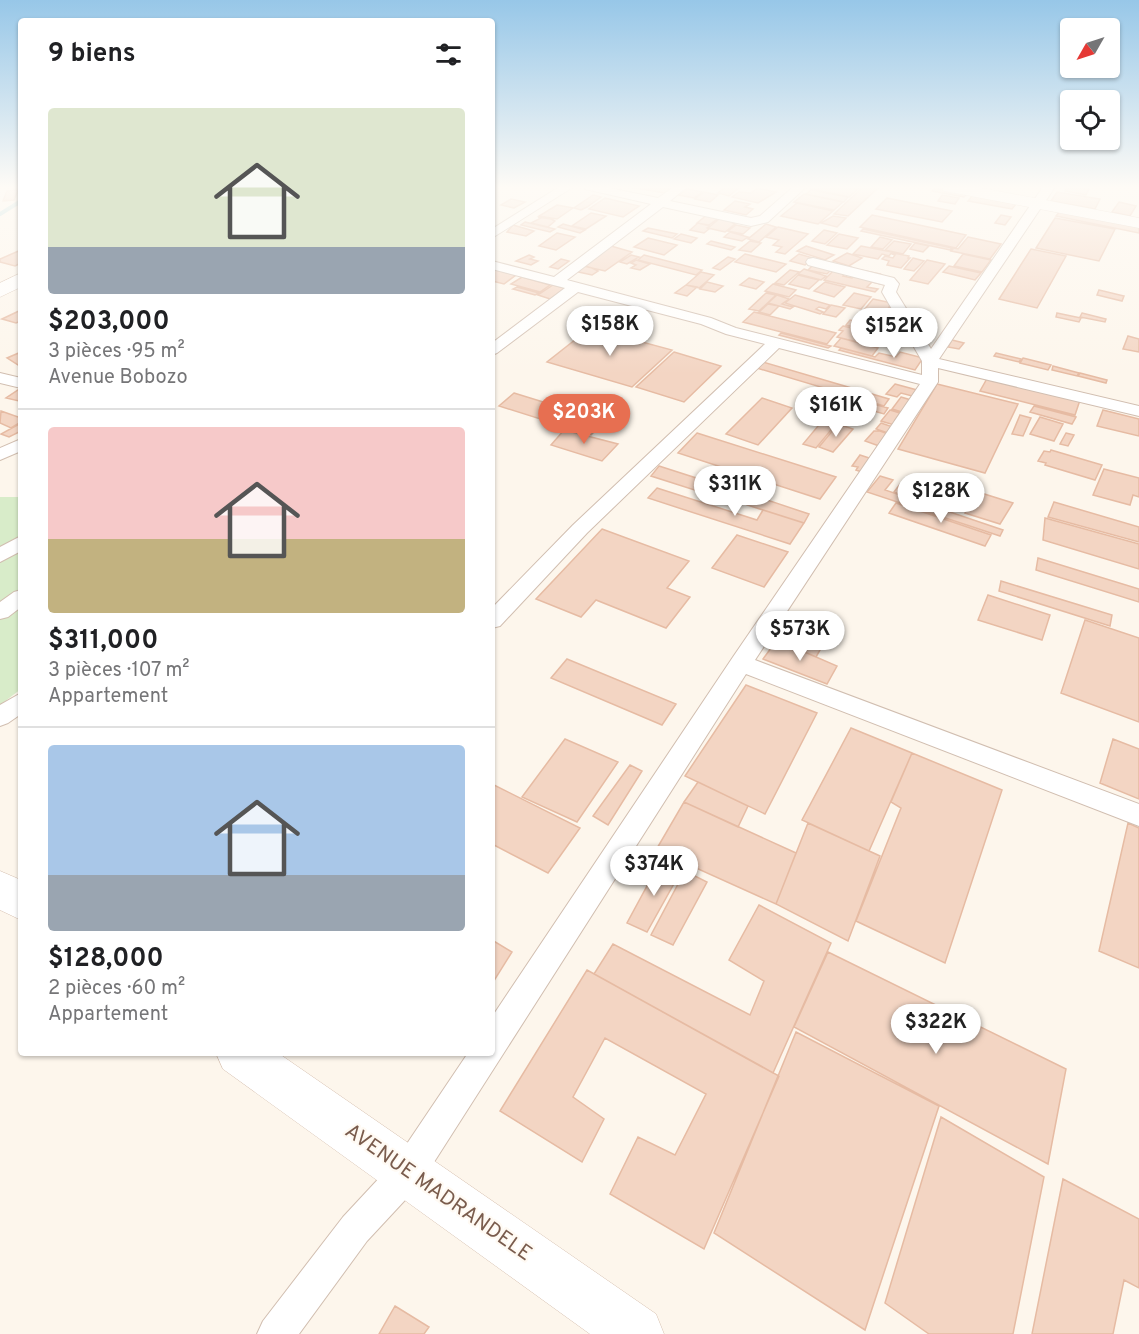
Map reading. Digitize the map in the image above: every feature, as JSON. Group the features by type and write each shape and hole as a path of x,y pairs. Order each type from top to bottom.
{"street":[{"path":"556,282 599,249"},
{"path":"930,361 1006,249"},
{"path":"495,1039 741,663 930,382 930,361 889,292 892,284 889,281 813,262"},
{"path":"495,266 706,321 731,331 775,343 930,382"},
{"path":"0,291 18,280"},
{"path":"495,348 576,286"},
{"path":"495,618 580,529 775,343"},
{"path":"930,361 1139,411"},
{"path":"0,378 18,382"},
{"path":"0,455 18,446"},
{"path":"0,556 18,544"},
{"path":"0,612 18,599"},
{"path":"741,663 1139,815"},
{"path":"0,717 18,704"},
{"path":"0,888 18,900"},
{"name":"AVENUE MADRANDELE","path":"243,1056 636,1334"},
{"path":"276,1334 355,1229 408,1172 484,1056"}],"green space":[{"path":"0,497 18,497 18,691 0,705"}],"building":[{"path":"606,249 632,252 605,271 583,266"},
{"path":"642,249 671,249 664,255"},
{"path":"740,249 754,249 751,252"},
{"path":"779,249 790,249 785,254 776,252"},
{"path":"816,249 834,255 825,260 797,251"},
{"path":"858,249 892,252 889,256 882,254 878,259 853,254"},
{"path":"886,249 907,249 903,254"},
{"path":"953,249 997,249 990,259 951,251"},
{"path":"1031,249 1066,256 1037,308 999,299"},
{"path":"1042,249 1105,249 1099,261"},
{"path":"18,251 18,264 15,266 0,262 0,259"},
{"path":"847,253 862,258 849,266 833,261"},
{"path":"893,253 910,258 901,268 887,265 889,261 882,259 885,256 893,258 895,255"},
{"path":"745,254 786,264 776,272 735,262"},
{"path":"799,254 813,258 805,265 790,261"},
{"path":"963,254 991,260 982,272 954,266"},
{"path":"529,255 534,257 530,259 538,261 531,265 516,261"},
{"path":"631,255 639,257 627,264 620,262"},
{"path":"644,255 702,270 696,275 638,260"},
{"path":"728,257 735,259 720,270 713,268"},
{"path":"913,258 924,261 914,271 904,269"},
{"path":"561,259 569,261 558,269 550,267"},
{"path":"636,260 650,264 640,270 631,268 636,265 631,263"},
{"path":"927,260 945,264 928,284 910,280"},
{"path":"814,264 833,268 827,274 808,270"},
{"path":"581,265 598,271 592,275 574,271"},
{"path":"839,265 851,267 843,276 852,278 861,270 880,274 876,278 885,285 872,282 867,287 878,289 875,292 824,280"},
{"path":"949,266 981,273 975,280 943,272"},
{"path":"804,269 826,276 821,280 798,274"},
{"path":"495,270 516,275 504,284 495,282"},
{"path":"790,270 799,272 784,285 775,283"},
{"path":"701,272 714,275 699,288 686,285"},
{"path":"798,275 819,280 809,289 789,284"},
{"path":"522,277 550,285 540,292 511,284"},
{"path":"749,278 764,282 756,289 740,285"},
{"path":"707,282 723,286 715,292 700,289"},
{"path":"825,282 845,287 834,297 814,291"},
{"path":"773,284 796,290 789,297 765,291"},
{"path":"553,285 565,288 550,299 538,295"},
{"path":"686,285 697,287 687,296 675,293"},
{"path":"517,287 539,293 535,295 513,289"},
{"path":"1099,290 1124,296 1122,301 1097,295"},
{"path":"766,293 776,295 759,311 749,309"},
{"path":"854,293 871,297 861,309 843,305"},
{"path":"777,295 789,299 782,304 793,307 790,309 768,303"},
{"path":"795,295 830,305 826,309 819,307 816,309 823,312 820,314 785,303"},
{"path":"873,299 892,303 889,307 901,310 895,317 864,310"},
{"path":"768,304 779,306 770,315 759,312"},
{"path":"831,305 845,308 836,317 823,314"},
{"path":"18,311 18,322 2,319"},
{"path":"754,312 836,333 827,344 743,322"},
{"path":"1057,313 1081,318 1079,322 1056,317"},
{"path":"1082,313 1106,319 1105,322 1080,317"},
{"path":"850,320 874,326 870,331 846,325"},
{"path":"843,326 885,336 877,347 837,337 843,331 839,330"},
{"path":"590,328 672,350 632,387 547,362"},
{"path":"889,328 916,335 910,342 883,335"},
{"path":"781,333 831,346 828,348 779,335"},
{"path":"1128,336 1139,339 1139,352 1123,349"},
{"path":"841,338 878,348 872,356 834,346"},
{"path":"952,340 964,343 959,349 948,347"},
{"path":"841,348 875,357 879,353 896,357 900,352 923,358 915,370 839,350"},
{"path":"674,352 721,366 684,402 636,387"},
{"path":"18,353 18,365 7,358"},
{"path":"996,353 1021,359 1019,362 994,356"},
{"path":"1023,358 1051,365 1048,370 1020,363"},
{"path":"756,360 889,399 884,406 750,366"},
{"path":"1053,366 1079,373 1077,376 1052,370"},
{"path":"1080,373 1107,380 1106,383 1078,376"},
{"path":"989,375 1081,397 1075,415 980,391"},
{"path":"895,384 917,390 912,396 901,393 897,397 886,394"},
{"path":"937,384 1018,404 985,473 898,449"},
{"path":"18,390 18,401 6,398"},
{"path":"514,393 605,421 591,435 499,406"},
{"path":"833,393 888,408 884,414 828,398"},
{"path":"901,397 911,400 902,412 892,409"},
{"path":"762,398 792,408 758,445 726,434"},
{"path":"1034,406 1076,417 1072,424 1030,412"},
{"path":"890,410 900,413 894,425 881,421"},
{"path":"1103,410 1139,419 1139,436 1097,426"},
{"path":"1,411 18,417 18,424 11,428 0,423"},
{"path":"1020,415 1031,418 1023,436 1012,434"},
{"path":"1040,417 1063,424 1054,441 1030,434"},
{"path":"823,420 836,424 816,448 803,444"},
{"path":"881,423 893,427 888,433 876,429"},
{"path":"838,424 853,429 833,452 819,447"},
{"path":"18,425 18,432 9,437 1,434"},
{"path":"564,430 618,444 602,461 551,445"},
{"path":"874,431 891,435 882,447 865,441"},
{"path":"697,433 836,477 820,499 678,453"},
{"path":"1066,433 1074,435 1068,446 1060,444"},
{"path":"1051,450 1102,465 1095,480 1038,461 1044,451 1050,452"},
{"path":"860,455 875,460 865,473 856,470 858,467 852,466"},
{"path":"659,466 718,485 710,495 651,476"},
{"path":"1104,469 1139,478 1139,497 1133,495 1130,505 1093,495"},
{"path":"880,476 893,480 885,490 1003,530 1000,536 867,492"},
{"path":"900,484 929,493 923,502 894,492"},
{"path":"657,488 757,520 763,510 804,523 790,544 648,498"},
{"path":"978,492 1013,503 1000,524 965,513"},
{"path":"755,496 809,514 804,523 747,505"},
{"path":"1054,502 1139,527 1139,542 1048,517"},
{"path":"896,503 991,535 985,546 889,513"},
{"path":"1045,518 1139,544 1139,569 1043,540"},
{"path":"602,529 689,561 667,588 690,597 666,628 596,600 581,617 536,599"},
{"path":"737,535 788,552 764,587 712,568"},
{"path":"1038,558 1139,589 1139,602 1036,570"},
{"path":"1001,581 1112,615 1110,626 999,591"},
{"path":"988,595 1050,615 1042,640 978,620"},
{"path":"1085,620 1139,638 1139,722 1061,693"},
{"path":"784,623 827,638 816,657 772,638"},
{"path":"777,640 837,666 827,684 763,659"},
{"path":"567,659 676,704 662,725 551,678"},
{"path":"746,685 817,713 765,814 685,776"},
{"path":"851,728 912,753 869,851 802,820"},
{"path":"565,739 618,762 577,822 522,797"},
{"path":"1113,739 1139,749 1139,799 1100,783"},
{"path":"912,753 1002,790 945,963 856,921 901,808 891,802"},
{"path":"630,765 642,771 608,825 593,816"},
{"path":"698,782 748,806 738,827 684,802"},
{"path":"495,786 580,828 548,873 495,846"},
{"path":"684,802 796,853 776,904 656,850"},
{"path":"808,823 880,856 848,941 776,904"},
{"path":"1128,823 1139,828 1139,968 1099,951"},
{"path":"660,862 681,871 647,932 627,923"},
{"path":"685,871 707,882 673,945 651,935"},
{"path":"759,905 831,943 773,1073 594,974 613,944 750,1015 764,981 729,960"},
{"path":"495,942 512,952 495,979"},
{"path":"828,952 1066,1069 1048,1164 794,1027"},
{"path":"587,970 779,1076 704,1249 610,1194 638,1137 675,1155 706,1094 605,1038 573,1097 604,1119 582,1162 500,1111"},
{"path":"796,1032 939,1106 865,1330 714,1233"},
{"path":"941,1117 1044,1177 1013,1334 929,1334 885,1303"},
{"path":"1063,1179 1139,1219 1139,1288 1124,1280 1113,1334 1032,1334"},
{"path":"395,1306 429,1327 424,1334 379,1334"}]}
